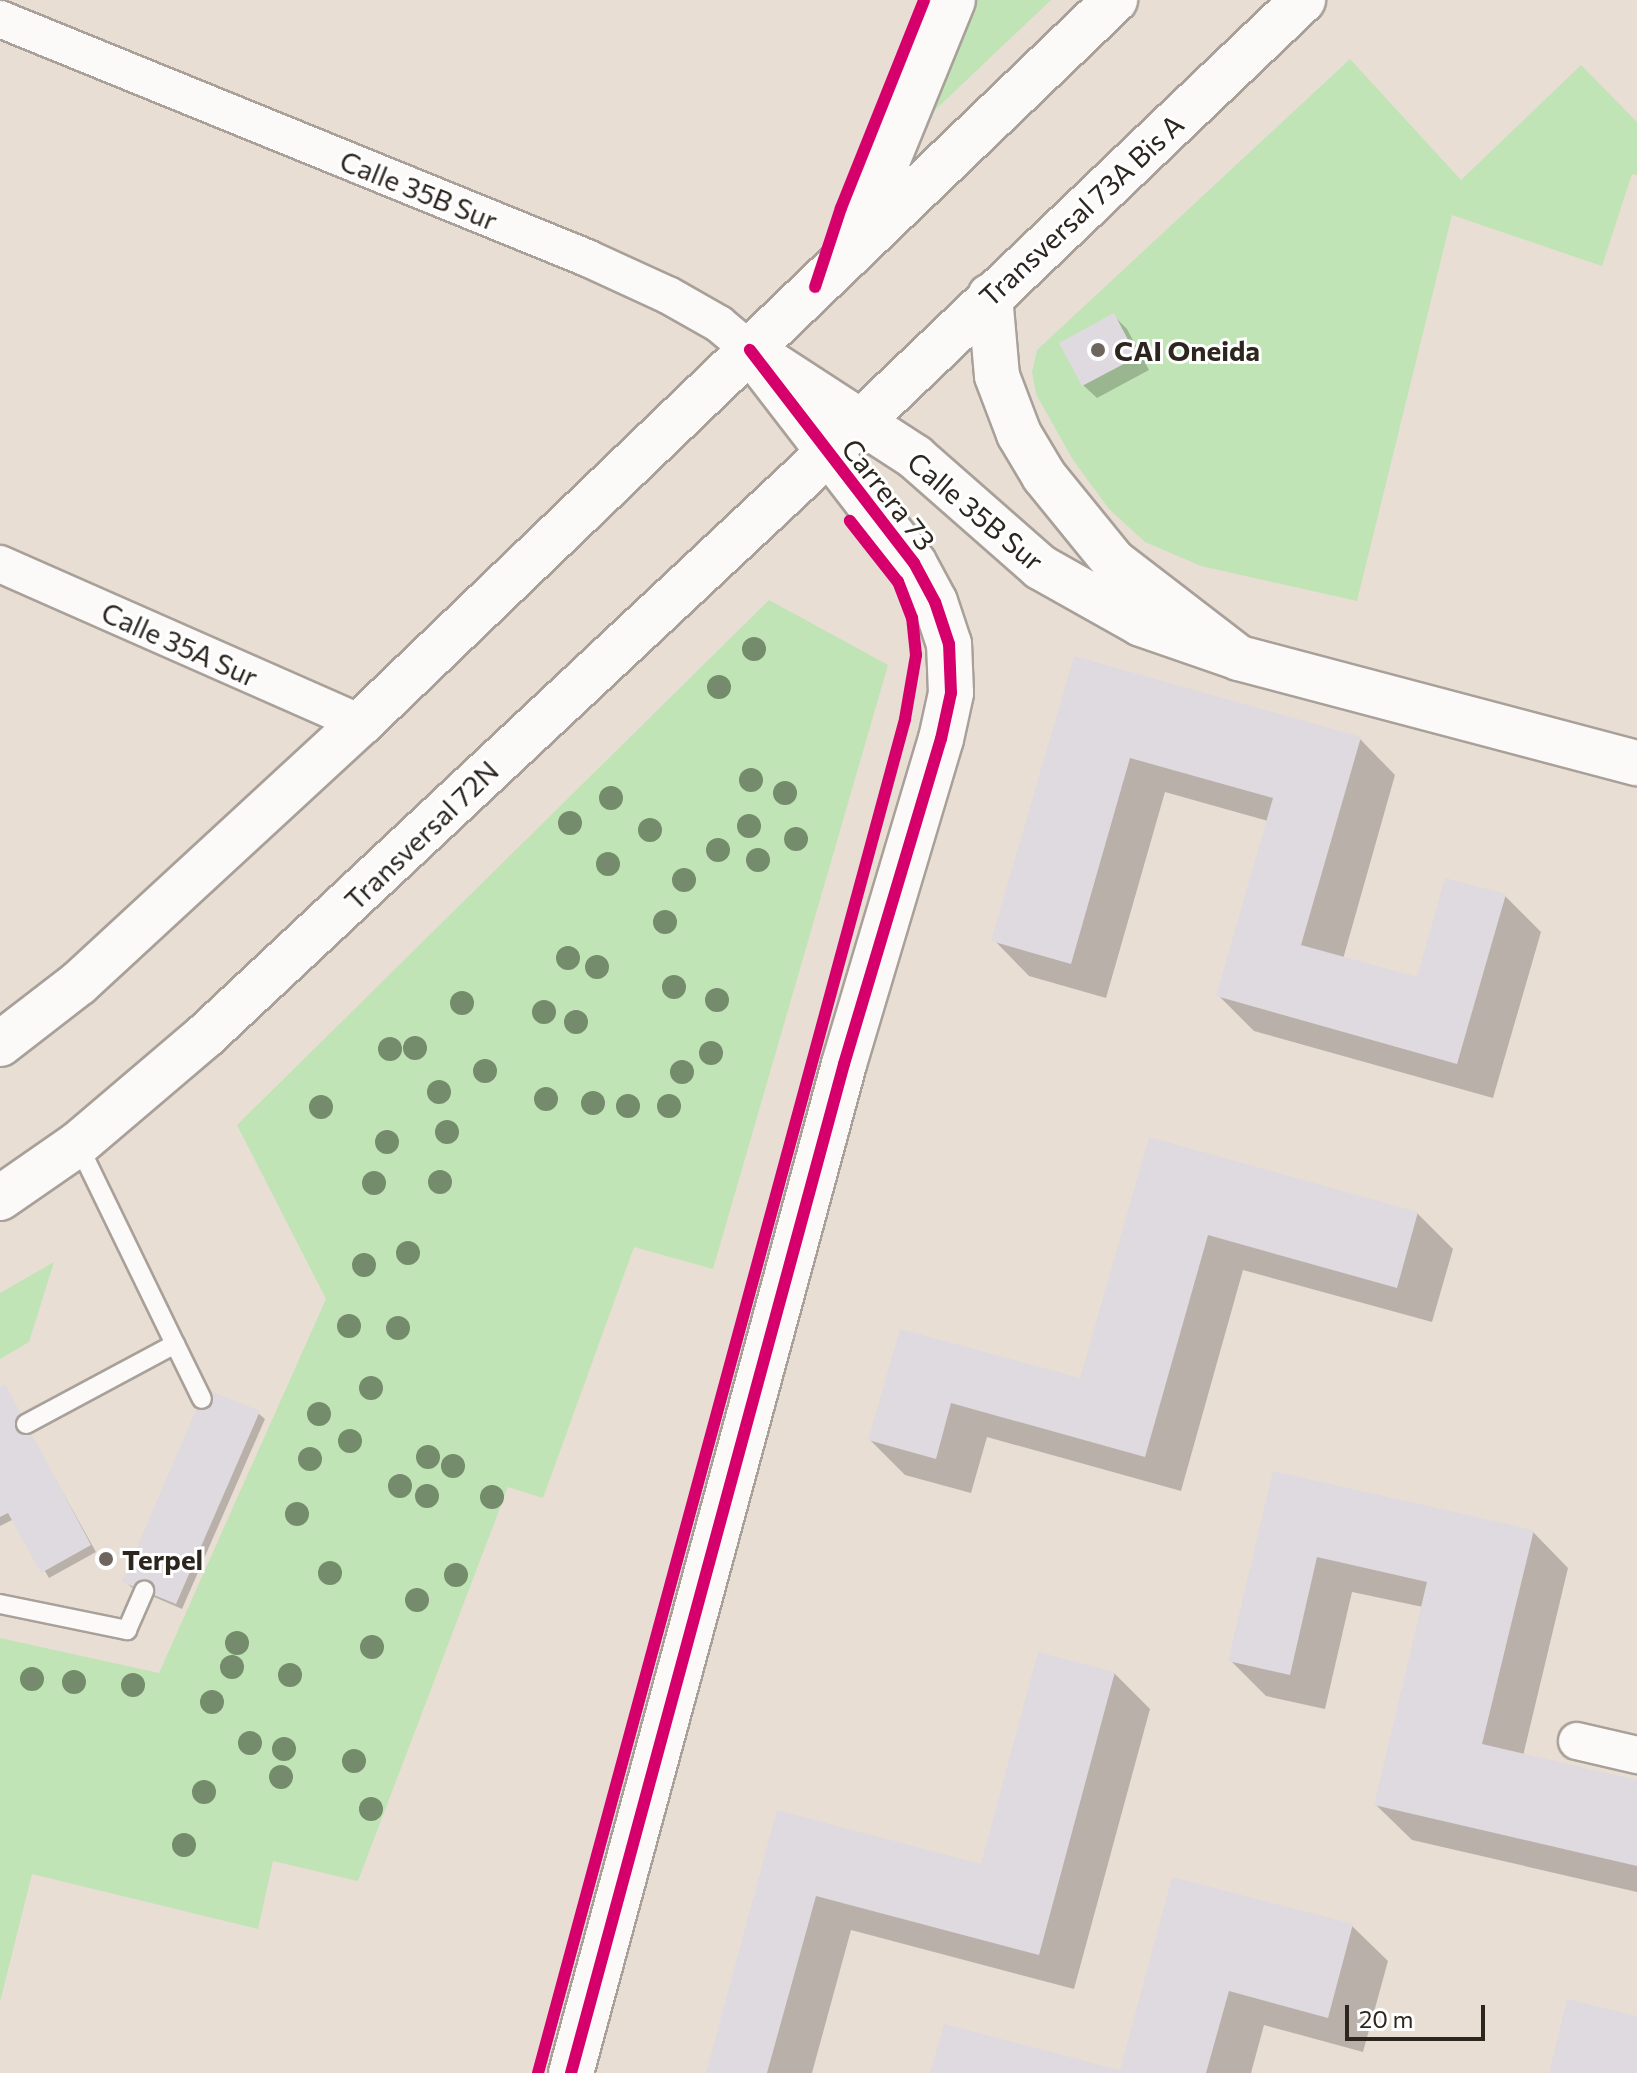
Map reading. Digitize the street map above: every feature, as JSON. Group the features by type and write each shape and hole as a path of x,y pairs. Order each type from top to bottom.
{"main road":[{"path":"849,255 953,0"},
{"path":"0,1044 79,983 361,723 1115,0"},
{"name":"Transversal 73A Bis A","path":"827,454 1303,0"},
{"path":"990,296 997,376 1019,434 1044,476 1113,561 1239,658"},
{"name":"Calle 35B Sur","path":"750,350 915,457 1040,567 1091,599 1141,624 1239,658 1637,763"},
{"name":"Carrera 73","path":"571,2073 840,1079 941,739 951,693 949,644 935,602 914,563 827,454 750,350"},
{"name":"Transversal 72N","path":"0,1198 78,1144 264,983 644,621 827,454"}],"street":[{"name":"Calle 35B Sur","path":"0,19 587,258 681,302 719,324 750,350"},
{"name":"Calle 35A Sur","path":"0,564 361,723"},
{"path":"1577,1741 1637,1755"}],"lane":[{"path":"78,1144 202,1399"},
{"path":"26,1424 175,1344"},
{"path":"0,1604 127,1630 144,1591"}],"green space":[{"path":"972,0 1051,0 914,130"},
{"path":"1350,59 1461,180 1581,65 1637,122 1637,175 1632,174 1602,266 1452,215 1357,601 1201,566 1145,542 1109,509 1073,460 1036,394 1032,372 1037,350"},
{"path":"769,600 888,665 713,1269 634,1247 543,1498 508,1487 358,1881 273,1861 258,1929 32,1874 0,2002 0,1638 159,1673 326,1299 237,1125"},
{"path":"54,1262 29,1342 0,1359 0,1293"}],"building":[{"name":"CAI Oneida","path":"1114,313 1137,357 1082,386 1059,343"},
{"path":"1074,656 1361,737 1301,945 1417,977 1445,878 1506,894 1457,1064 1216,996 1273,798 1130,758 1071,964 991,941"},
{"path":"1149,1137 1418,1212 1397,1288 1208,1235 1145,1457 951,1403 936,1459 868,1440 900,1329 1080,1378"},
{"path":"5,1384 91,1545 41,1573 8,1513 0,1517 0,1387"},
{"path":"205,1389 260,1411 176,1604 122,1582"},
{"path":"1273,1471 1534,1530 1482,1744 1637,1780 1637,1866 1374,1805 1427,1582 1317,1557 1290,1675 1228,1661"},
{"path":"1038,1652 1115,1672 1039,1955 816,1896 767,2073 706,2073 777,1810 981,1864"},
{"path":"1172,1877 1353,1924 1328,2018 1229,1991 1206,2073 930,2073 944,2024 1120,2070"},
{"path":"1567,1999 1637,2016 1637,2073 1549,2073"}],"cycle path":[{"path":"815,287 841,208 924,0"},
{"path":"571,2073 844,1064 941,739 951,693 949,644 935,602 914,563 750,350"},
{"path":"538,2073 905,719 916,655 912,618 898,582 850,521"}],"place":[{"name":"CAI Oneida","path":"1098,350"},
{"name":"Terpel","path":"106,1559"}]}
